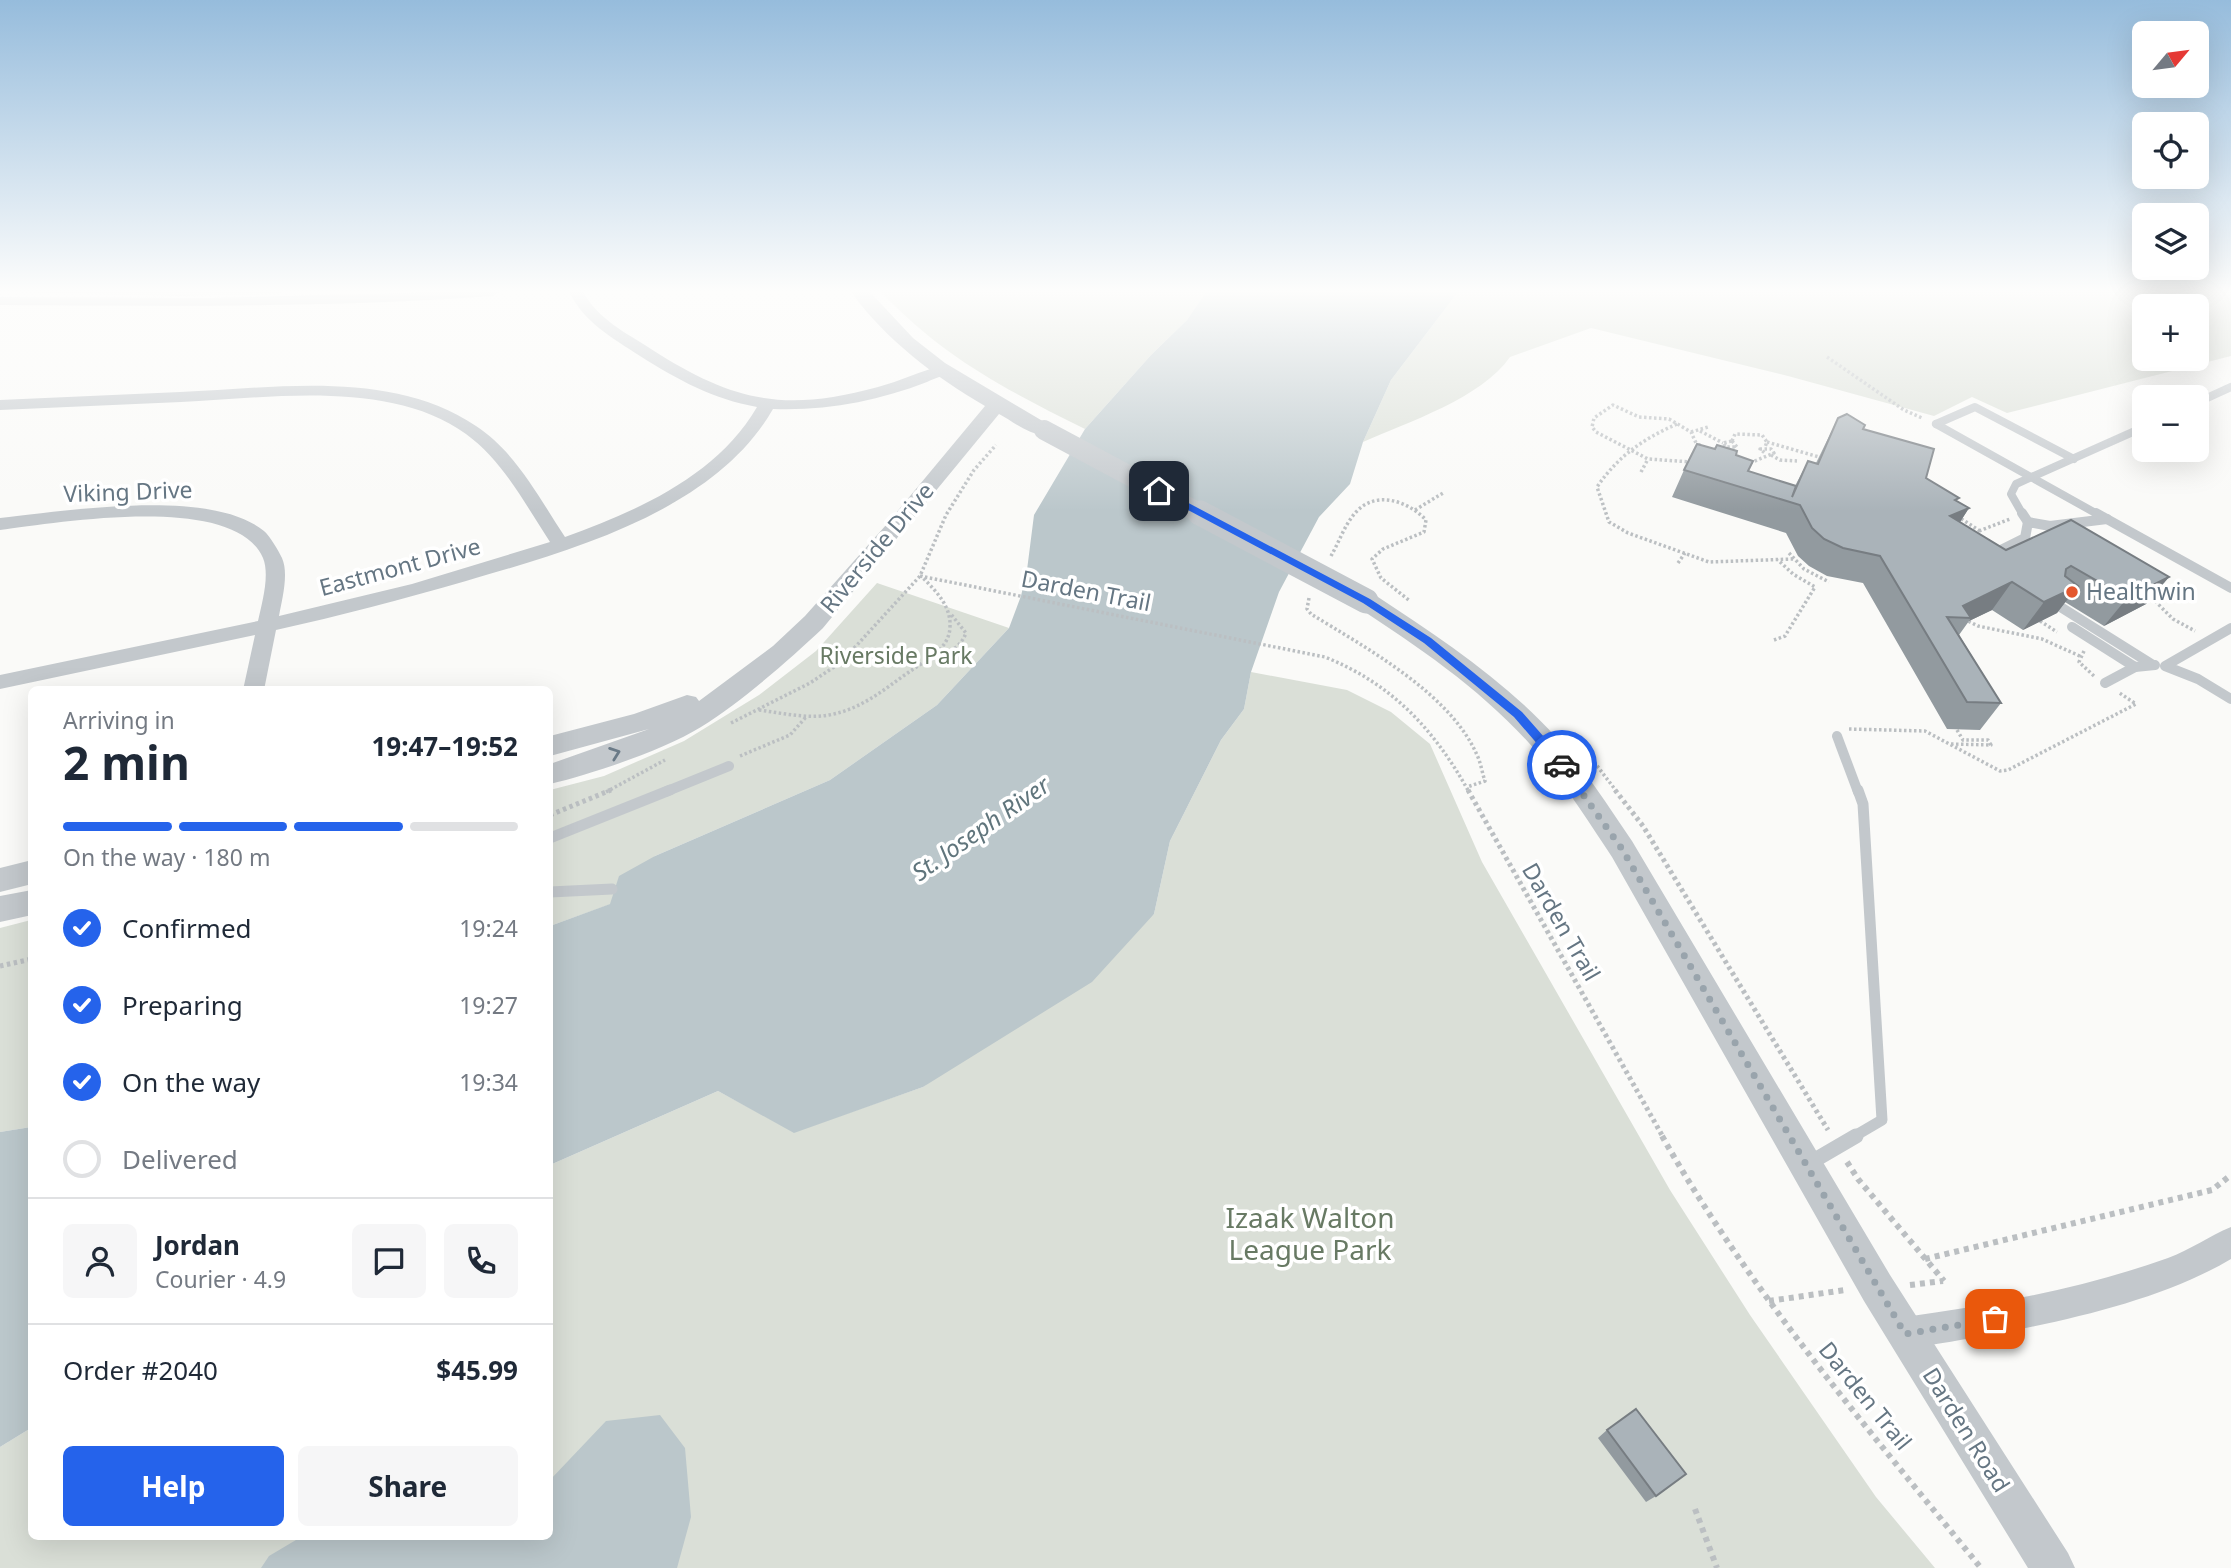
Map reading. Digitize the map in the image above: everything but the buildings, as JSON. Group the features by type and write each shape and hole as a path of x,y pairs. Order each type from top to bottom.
{"street":[{"path":"666,365 704,388 767,405 808,405 849,398 910,383 943,370"},
{"name":"Darden Road","path":"937,365 997,404 1044,430 1366,601 1428,640 1473,675 1518,714 1548,746 1622,849 1905,1334 2053,1568"},
{"path":"0,405 299,392 366,395 424,407 457,420 495,450 561,545"},
{"name":"Riverside Drive","path":"553,773 653,739 692,720 782,652 814,622 997,404"},
{"name":"Eastmont Drive","path":"0,682 266,627 418,590 561,545 633,516 700,478 746,437 767,405"},
{"name":"Viking Drive","path":"0,524 171,511 209,514 244,524 260,536 274,560 275,574 254,686"},
{"name":"Riverside Drive","path":"553,745 641,722 745,681"},
{"path":"0,880 28,873"},
{"path":"0,909 28,903"},
{"path":"1905,1334 1970,1324 2131,1287 2206,1258 2231,1242"}],"lane":[{"path":"2209,397 2231,387"},
{"path":"1936,424 1975,407 2074,459"},
{"path":"1936,424 2231,588"},
{"path":"1993,554 2025,538 2028,523 2011,494 2016,484 2132,433"},
{"path":"2028,523 2050,526 2107,519"},
{"path":"2051,601 2153,665"},
{"path":"2071,627 2135,667"},
{"path":"2165,666 2231,628"},
{"path":"2105,683 2135,667 2165,666 2198,679 2231,699"},
{"path":"1806,1166 1882,1120 1863,804 1842,732"},
{"path":"553,837 729,766"},
{"path":"553,892 612,889"}],"path":[{"path":"1839,365 1904,411 1936,424"},
{"path":"1703,460 1681,463 1648,459 1596,432 1592,427 1594,418 1613,405 1639,417 1668,419 1691,432 1696,443 1709,452"},
{"path":"1677,424 1629,449 1610,465 1597,487 1609,522 1628,533 1709,562 1793,559"},
{"path":"1691,432 1708,427"},
{"path":"1700,431 1726,447 1737,447 1732,441 1735,434 1746,436 1754,433 1762,435 1767,442 1819,457"},
{"path":"1767,442 1765,447 1760,449 1767,456 1797,461"},
{"path":"1744,469 1753,460 1774,453 1765,447"},
{"path":"1641,472 1648,459"},
{"path":"1415,510 1443,493"},
{"path":"1946,509 1980,530"},
{"path":"1970,535 2008,519 2028,523"},
{"path":"1678,563 1685,553"},
{"path":"1789,553 1793,559 1829,582"},
{"path":"1774,640 1785,636 1815,587 1793,574 1777,559"},
{"name":"Darden Trail","path":"949,613 942,598 920,576 1325,657 1364,674 1388,688 1405,703 1438,740 1693,1192 1824,1374 1981,1568"},
{"path":"1810,584 1818,577"},
{"path":"2138,588 2149,594 2173,618 2211,640"},
{"path":"928,660 952,651 965,639 963,626 949,613"},
{"path":"758,710 806,717 865,706 928,660 949,638 949,613"},
{"path":"1960,616 1978,626 2042,639 2082,657"},
{"path":"1842,732 1925,731 2000,771 2008,770 2136,704 2081,667 2078,662 2084,651 2078,645"},
{"path":"729,766 734,759 790,736 806,717"},
{"path":"1950,744 1991,744 1988,740 1964,740 1957,730"},
{"path":"0,966 28,960"},
{"path":"1925,1259 2212,1190 2231,1175"},
{"path":"1769,1301 1840,1291"},
{"path":"1695,1509 1717,1568"}],"green space":[{"path":"969,365 1142,365 1085,429"},
{"path":"1402,365 1503,365 1482,385 1422,417 1363,442 1391,380"},
{"path":"1744,365 2132,365 2132,371 2172,371 2007,413 1972,397 1934,416"},
{"name":"Riverside Park","path":"877,583 1009,628 937,705 830,780 655,856 611,904 553,925 553,789 604,776 684,741 759,695 816,651"},
{"name":"Izaak Walton League Park","path":"1251,672 1347,690 1391,712 1430,744 1482,862 1670,1190 1750,1315 1876,1497 1935,1568 0,1568 0,1447 28,1430 28,1540 553,1540 553,1164 718,1091 794,1132 923,1087 1154,914 1170,841 1221,740 1244,709"},
{"path":"28,921 28,1127 0,1132 0,928"}],"water":[{"name":"St. Joseph River","path":"1142,365 1402,365 1391,380 1363,442 1350,484 1319,517 1279,592 1251,672 1244,709 1221,740 1170,841 1154,914 1092,982 923,1087 794,1133 718,1091 553,1164 553,925 610,904 619,876 655,856 830,780 937,705 1009,628 1027,570 1034,515 1085,429"},
{"path":"28,1127 28,1430 0,1447 0,1132"},
{"path":"660,1415 685,1448 691,1517 677,1568 261,1568 269,1556 296,1540 553,1540 553,1477 606,1421"}],"way so far":[{"path":"1562,765 1622,849 1905,1334 1995,1319"}],"place":[{"name":"Healthwin","path":"2072,592"}],"route":[{"path":"1159,491 1366,601 1428,640 1518,714 1562,765"}]}
